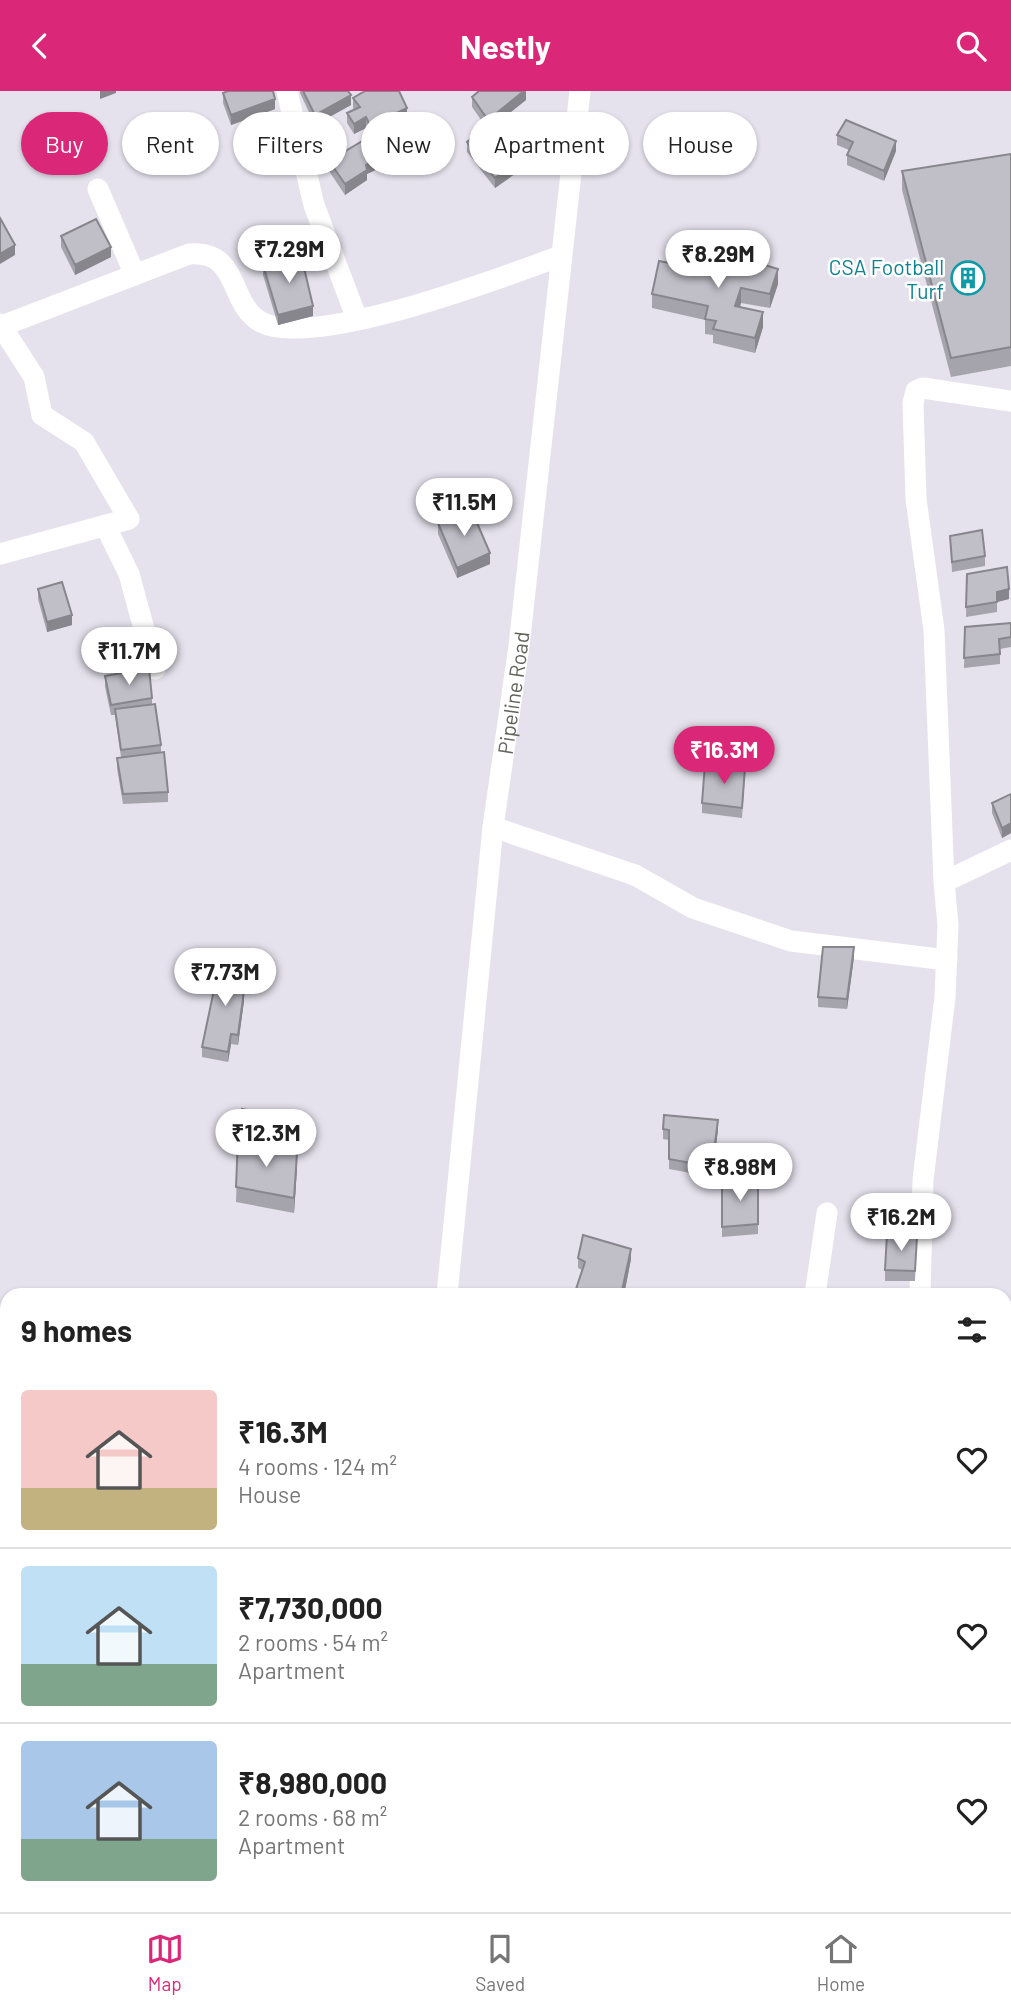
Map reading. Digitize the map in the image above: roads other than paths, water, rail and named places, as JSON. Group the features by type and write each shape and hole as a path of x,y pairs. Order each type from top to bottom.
{"street":[{"path":"287,91 314,205 357,319"},
{"name":"Pipeline Road","path":"448,1288 493,827 519,646 580,91"},
{"path":"98,189 135,275"},
{"path":"0,554 129,519 83,442 42,415 34,377 1,325 189,254 207,253 220,260 258,320 279,329 357,319 407,309 561,256"},
{"path":"920,1288 923,1180 947,960 934,631 916,499 913,403 916,391 923,388 1011,401"},
{"path":"105,525 129,574 155,669"},
{"path":"493,827 635,875 693,908 791,941 947,960"},
{"path":"944,882 1011,850"},
{"path":"816,1288 827,1213"}],"place":[{"name":"CSA Football Turf","path":"968,278"}]}
